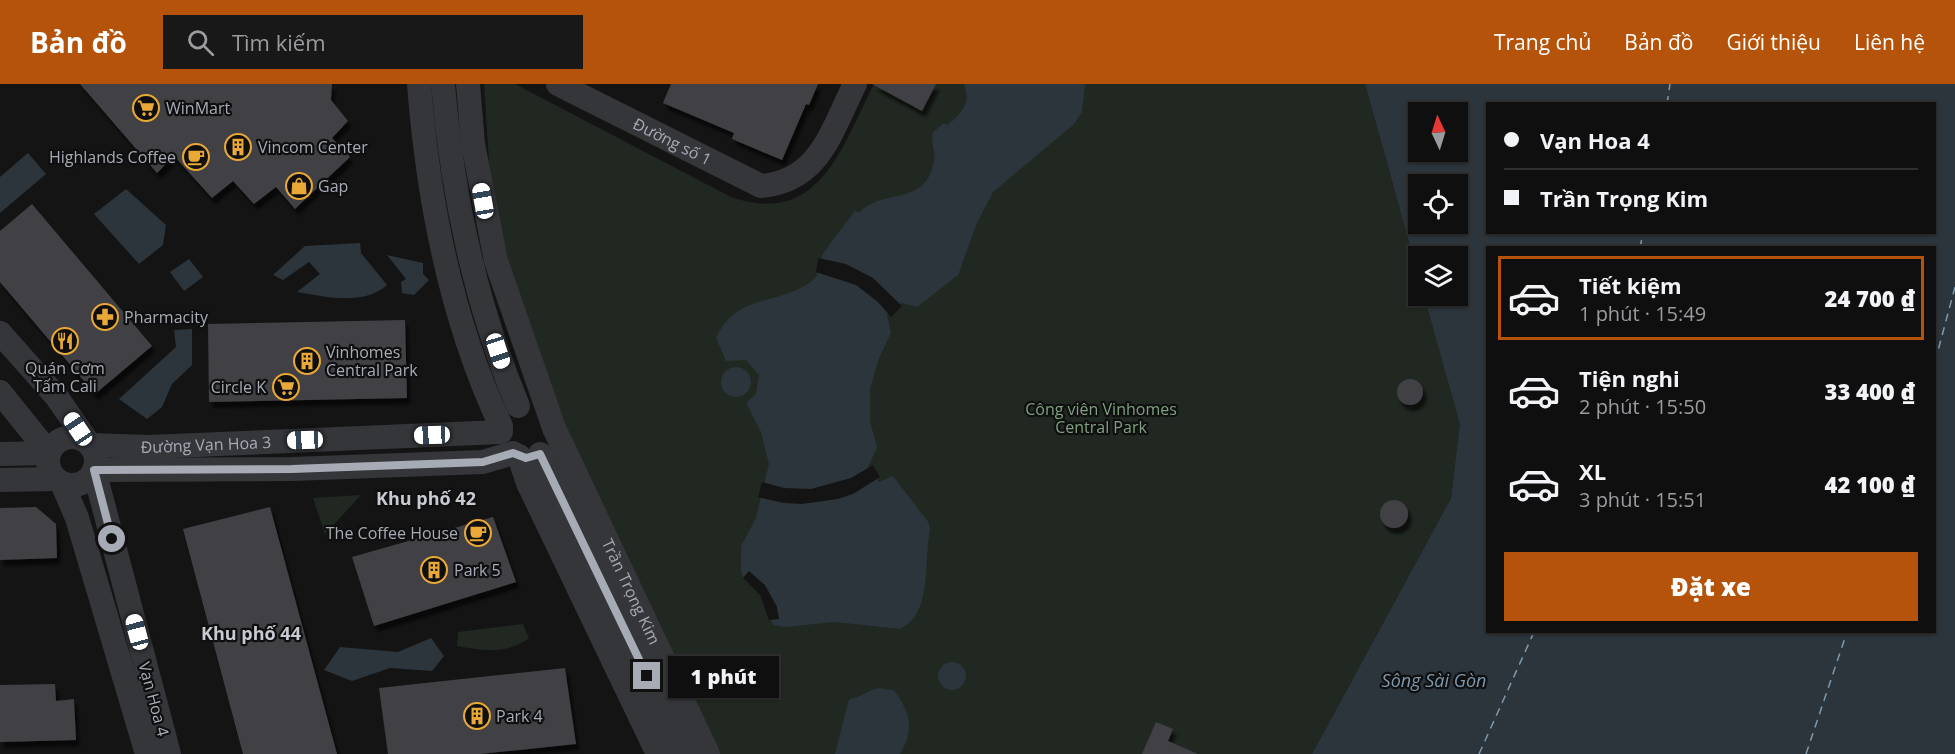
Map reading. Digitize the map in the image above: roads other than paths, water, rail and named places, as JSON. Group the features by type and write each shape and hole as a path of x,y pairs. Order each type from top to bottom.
{"street":[{"name":"Trần Trọng Kim","path":"419,84 428,166 448,268 477,369 501,429 502,440 524,455 683,754"},
{"path":"443,84 456,185 471,255 488,321 518,406"},
{"name":"Trần Trọng Kim","path":"468,84 473,144 496,261 550,421 708,754"},
{"name":"Đường số 1","path":"558,84 748,182 761,186 789,182 812,165 855,84"},
{"path":"0,333 56,396 90,445 95,457 94,470 84,482 69,485 59,481 0,480"},
{"path":"0,392 49,453"},
{"path":"17,411 56,396"},
{"path":"501,429 507,414 518,406 534,405 550,421 551,443 524,455"},
{"name":"Đường Vạn Hoa 3","path":"90,445 149,447 501,429"},
{"path":"59,481 48,467 49,453 59,441 67,438 83,440 90,445"},
{"path":"0,454 49,453"},
{"name":"Trần Trọng Kim","path":"524,455 528,483 658,754"},
{"name":"Đường Vạn Hoa 3","path":"94,470 292,469 483,462 524,455"},
{"name":"Vạn Hoa 4","path":"94,470 169,754"},
{"name":"Vạn Hoa 4","path":"59,481 77,518 147,754"}],"water":[{"path":"964,84 1085,84 1082,112 1074,124 993,192 977,223 958,275 917,307 902,303 887,315 891,333 879,358 870,389 870,421 877,448 868,467 879,482 893,476 929,523 923,599 911,621 900,629 835,622 784,627 773,625 760,595 743,578 741,570 741,546 756,518 769,464 761,432 746,403 756,394 759,375 746,360 726,361 716,338 725,323 735,313 759,302 799,289 812,281 818,273 824,252 855,211 860,212 880,200 903,195 922,185 934,161 933,132 944,123 947,125 962,111 967,97"},
{"name":"Sông Sài Gòn","path":"1365,84 1955,84 1955,754 1312,754 1451,498 1460,424 1427,306 1468,306 1468,246 1410,246"},
{"path":"28,153 46,174 0,213 0,177"},
{"path":"126,189 166,225 163,245 139,264 94,214"},
{"path":"360,243 361,253 387,285 367,296 344,298 297,292 320,274 309,262 283,280 273,275 305,246"},
{"path":"387,255 423,263 423,274 429,280 414,295 402,293 401,282 406,279"},
{"path":"189,259 203,277 184,291 170,272"},
{"path":"192,329 192,365 172,384 162,407 147,419 119,399 176,347 174,330"},
{"path":"736,367 747,371 751,382 747,393 736,397 725,393 721,382 725,371"},
{"path":"431,638 444,656 432,671 390,668 352,681 324,670 340,647 398,652"},
{"path":"952,662 962,666 966,676 962,686 952,690 942,686 938,676 942,666"},
{"path":"879,688 894,690 907,713 908,737 900,754 835,754 849,699"}],"place":[{"name":"WinMart","path":"146,108"},
{"name":"Vincom Center","path":"238,147"},
{"name":"Highlands Coffee","path":"196,157"},
{"name":"Gap","path":"299,186"},
{"name":"Pharmacity","path":"105,317"},
{"name":"Quán Cơm Tấm Cali","path":"65,341"},
{"name":"Vinhomes Central Park","path":"307,361"},
{"name":"Circle K","path":"286,387"},
{"name":"The Coffee House","path":"478,533"},
{"name":"Park 5","path":"434,570"},
{"name":"Park 4","path":"477,716"}],"district":[{"name":"Khu phố 42","path":"426,499"},
{"name":"Khu phố 44","path":"251,634"}],"park label":[{"name":"Công viên Vinhomes Central Park","path":"1101,418"}]}
